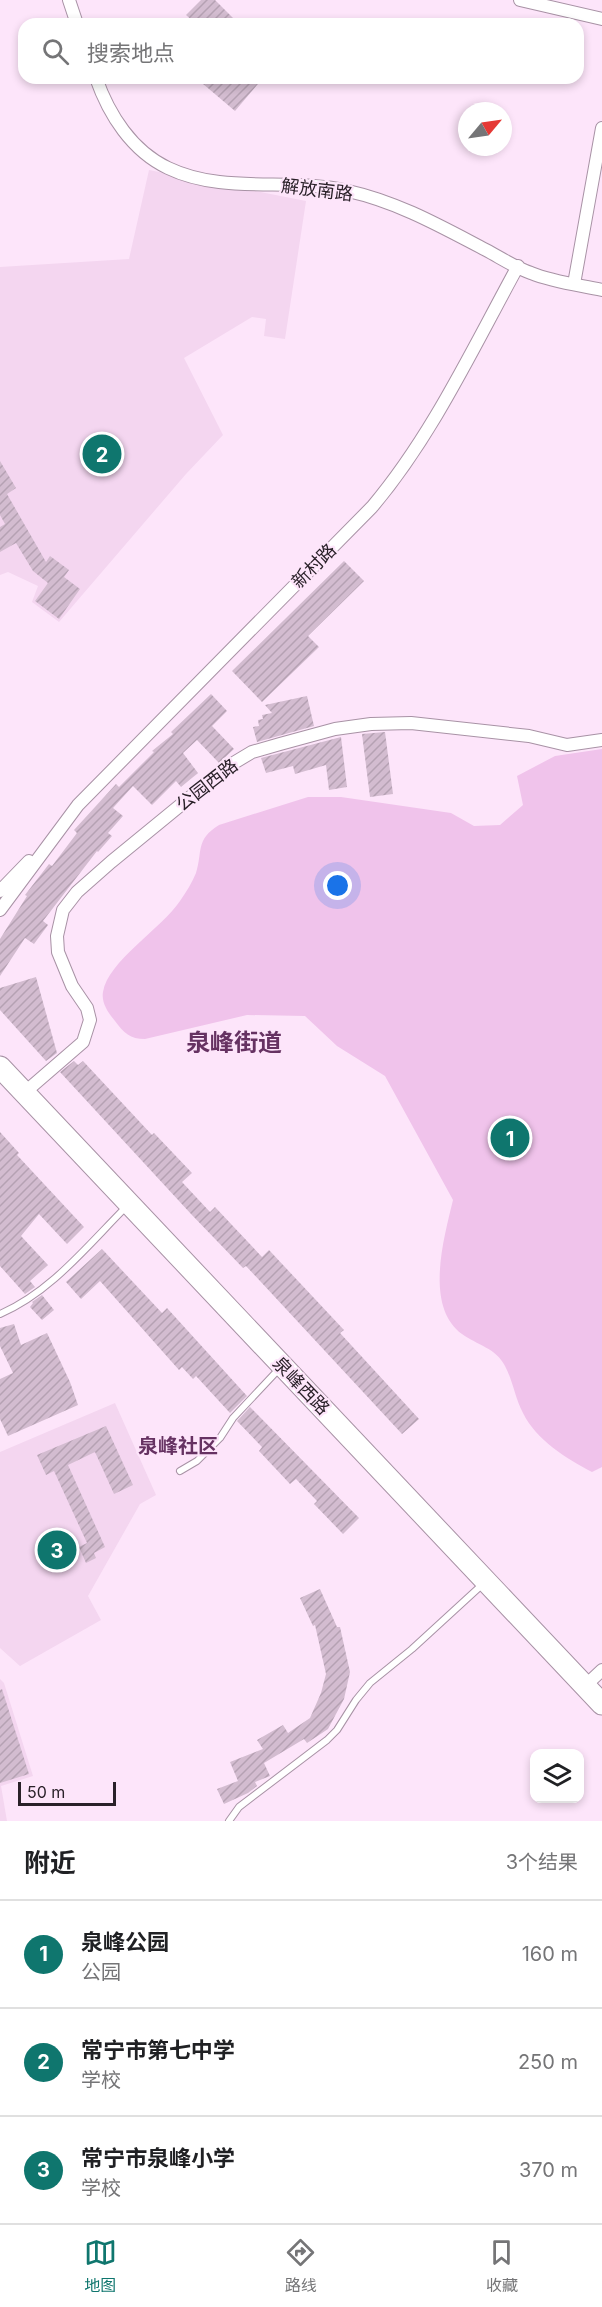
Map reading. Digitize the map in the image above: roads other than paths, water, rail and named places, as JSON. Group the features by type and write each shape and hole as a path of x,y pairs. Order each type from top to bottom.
{"highway":[{"name":"泉峰西路","path":"0,1067 602,1704"}],"street":[{"path":"69,0 75,18"},
{"path":"520,0 602,19"},
{"name":"解放南路","path":"98,84 113,115 130,138 146,154 167,168 212,182 348,190 410,210 531,274 602,290"},
{"path":"573,284 602,128"},
{"name":"新村路","path":"0,910 78,805 392,484 407,463 518,267"},
{"name":"公园西路","path":"24,1093 83,1042 90,1020 87,1008 72,986 58,952 57,936 63,910 76,892 227,767 252,752 335,729 371,724 411,723 529,736 567,745 602,740"},
{"name":"新村路","path":"0,891 61,828"},
{"path":"585,1686 602,1670"}],"lane":[{"path":"0,1314 20,1305 39,1291 128,1204"},
{"path":"180,1471 197,1461 220,1438 233,1418 282,1366"},
{"path":"229,1821 239,1807 327,1740 337,1730 370,1683 412,1649 486,1581"}],"place":[{"name":"常宁市第七中学","path":"102,454"},
{"name":"泉峰公园","path":"510,1138"},
{"name":"常宁市泉峰小学","path":"57,1550"}],"district":[{"name":"泉峰街道","path":"234,1043"},
{"name":"泉峰社区","path":"178,1446"}]}
